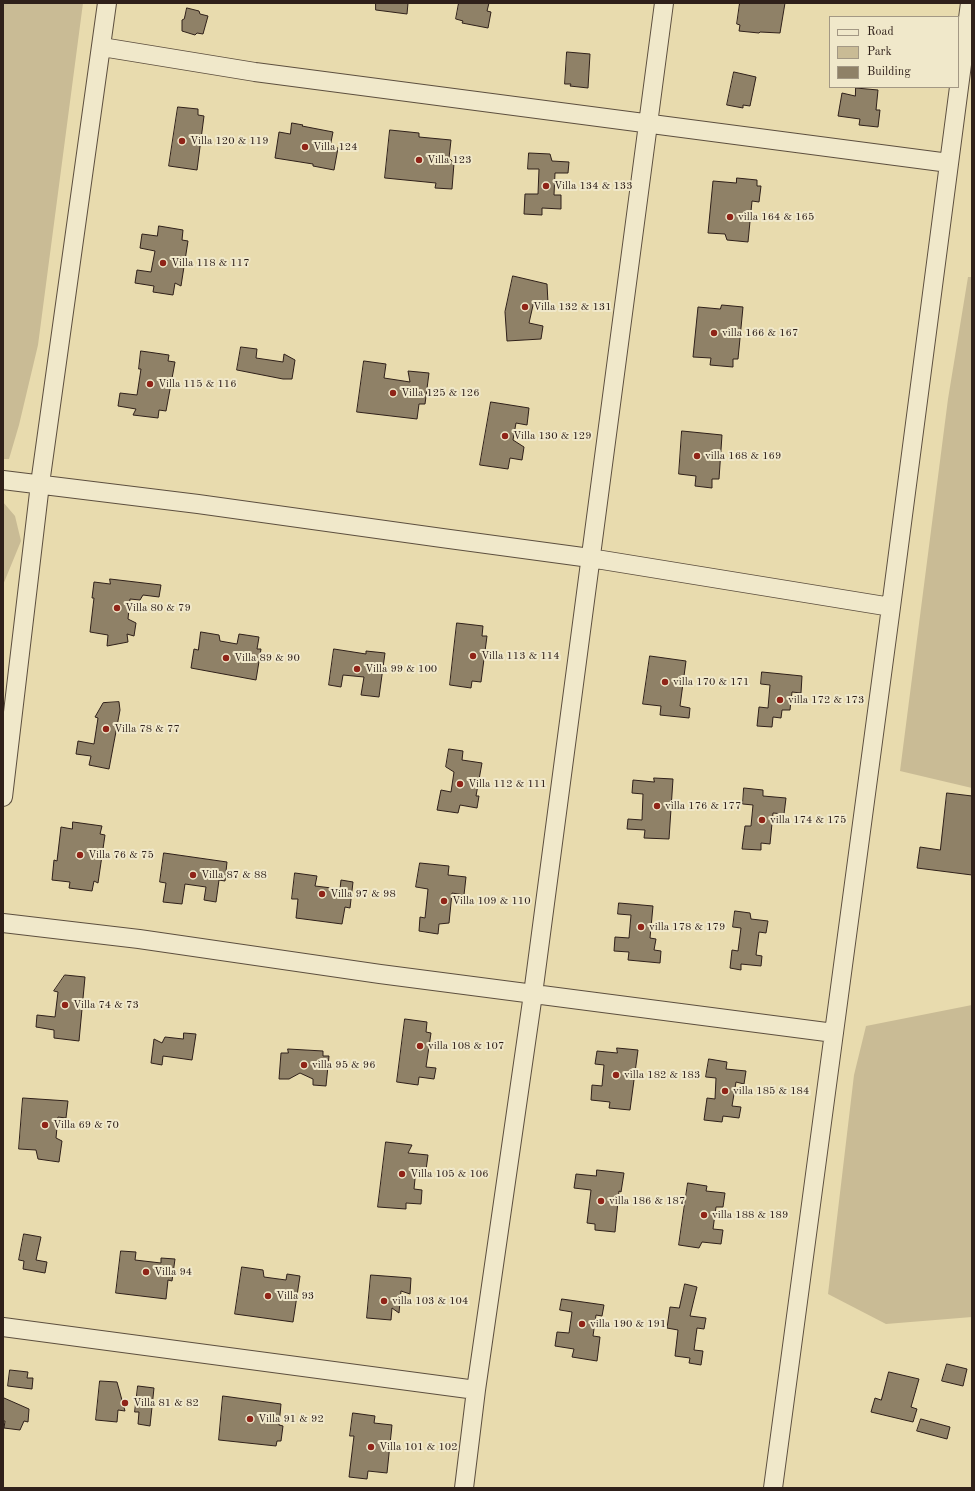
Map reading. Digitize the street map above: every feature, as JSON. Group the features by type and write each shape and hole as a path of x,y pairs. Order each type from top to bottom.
{"street":[{"path":"3,797 40,484 107,3"},
{"path":"464,1488 476,1390 533,994 664,3"},
{"path":"959,87 970,3"},
{"path":"102,47 255,72 949,163"},
{"path":"773,1488 959,88"},
{"path":"3,480 198,504 590,558 891,607"},
{"path":"3,923 139,939 380,974 834,1033"},
{"path":"3,1327 476,1390"}],"green space":[{"path":"3,3 83,3 38,345 19,425 9,459 3,459"},
{"path":"968,277 972,277 972,788 900,771 948,399"},
{"path":"3,502 15,516 21,541 3,585"},
{"path":"972,1005 972,1317 886,1324 828,1294 854,1075 866,1026"}],"building":[{"path":"376,3 408,3 407,14 376,10"},
{"path":"459,3 489,3 487,11 491,12 488,28 462,23 463,21 456,19"},
{"path":"740,3 785,3 780,33 739,31 740,25 737,24"},
{"path":"187,8 199,11 200,14 208,16 203,34 197,33 195,35 182,31 182,20 184,19"},
{"path":"567,52 590,54 588,88 565,84"},
{"path":"734,72 756,77 750,106 743,105 743,108 727,105"},
{"path":"856,88 878,90 876,110 880,110 878,127 859,125 860,119 838,116 842,93 855,96"},
{"name":"Villa 120 & 119","path":"178,107 198,109 198,115 204,116 197,170 169,166"},
{"name":"Villa 124","path":"292,123 333,132 330,147 338,148 334,170 313,166 313,164 275,158 279,132 290,134"},
{"name":"Villa 123","path":"390,130 419,133 419,137 451,140 449,158 454,163 452,189 435,188 436,183 385,178"},
{"name":"Villa 134 & 133","path":"529,153 550,154 552,161 569,162 568,173 555,173 554,195 561,195 561,209 542,208 542,215 524,214 525,194 538,194 539,169 528,169"},
{"name":"villa 164 & 165","path":"737,178 757,180 757,186 761,186 759,202 752,201 748,242 727,240 725,234 708,233 713,181 736,183"},
{"name":"Villa 118 & 117","path":"159,226 183,230 182,240 188,241 181,286 175,283 173,295 153,292 154,286 135,283 137,270 151,272 155,251 140,248 142,234 157,236"},
{"name":"Villa 132 & 131","path":"513,276 547,284 548,303 534,301 529,323 543,326 541,339 507,341 505,312"},
{"name":"villa 166 & 167","path":"722,305 743,307 738,359 733,359 733,367 710,365 711,358 693,357 698,307 720,309"},
{"path":"241,347 257,349 256,358 283,362 284,354 295,360 292,379 283,379 237,370"},
{"name":"Villa 115 & 116","path":"141,351 169,355 168,361 175,362 166,411 159,410 158,418 133,415 136,409 118,406 120,393 137,395 141,369 139,369"},
{"name":"Villa 125 & 126","path":"364,361 386,364 384,378 410,382 408,371 429,373 425,404 419,404 417,419 357,412"},
{"name":"Villa 130 & 129","path":"491,402 529,408 527,425 516,423 513,440 524,447 522,460 510,458 508,469 480,465"},
{"name":"villa 168 & 169","path":"682,431 722,435 719,479 712,479 712,488 695,486 696,476 679,474"},
{"name":"Villa 80 & 79","path":"110,579 161,585 159,597 143,595 140,600 130,599 128,619 136,623 134,636 127,634 128,642 107,646 108,635 90,632 94,598 92,598 94,582 110,584"},
{"name":"Villa 113 & 114","path":"457,623 483,626 482,636 487,636 481,682 472,681 471,688 450,685"},
{"name":"Villa 89 & 90","path":"201,632 219,635 220,641 237,644 239,634 259,637 257,649 261,649 256,680 191,668 194,649 198,650"},
{"name":"Villa 99 & 100","path":"334,649 366,654 366,651 385,653 379,697 361,695 364,677 343,675 341,687 329,685"},
{"name":"villa 170 & 171","path":"650,656 686,661 680,706 690,708 689,718 660,715 661,706 643,704"},
{"name":"villa 172 & 173","path":"762,672 802,676 801,693 792,692 790,710 782,710 781,718 773,717 772,727 757,726 759,707 768,708 770,685 761,684"},
{"name":"Villa 78 & 77","path":"119,702 120,710 109,769 89,765 91,756 76,754 78,741 94,744 98,718 95,717 103,703"},
{"name":"Villa 112 & 111","path":"449,749 463,751 462,760 482,763 476,796 479,796 477,808 460,805 458,813 437,810 441,790 451,792 454,772 446,767"},
{"name":"villa 176 & 177","path":"654,778 673,779 669,839 644,838 645,830 627,829 628,819 642,820 643,794 632,793 633,780 654,782"},
{"name":"villa 174 & 175","path":"744,788 763,790 763,796 786,798 784,814 773,813 770,844 761,843 761,850 742,849 745,826 751,826 753,805 743,804"},
{"path":"947,793 972,796 972,875 917,868 920,847 940,850"},
{"name":"Villa 76 & 75","path":"73,822 102,826 100,834 105,835 98,883 94,881 92,891 69,888 70,882 52,880 54,860 57,861 61,827 72,829"},
{"name":"Villa 87 & 88","path":"164,853 227,862 225,881 219,880 216,902 204,900 206,887 185,884 182,904 163,902 166,883 160,882"},
{"name":"Villa 109 & 110","path":"420,863 449,866 448,875 466,877 464,895 452,893 449,923 439,924 438,934 419,931 420,917 425,918 428,889 416,887"},
{"name":"Villa 97 & 98","path":"295,873 317,876 315,886 340,889 341,880 353,882 350,908 345,907 342,924 296,918 298,899 292,899"},
{"name":"villa 178 & 179","path":"619,903 653,906 650,938 656,939 654,950 661,951 660,963 628,960 629,952 614,951 615,937 629,938 631,915 618,914"},
{"path":"735,911 750,913 751,919 768,921 766,933 759,932 756,955 762,956 761,966 741,964 741,970 730,968 732,950 738,951 741,928 733,927"},
{"name":"Villa 74 & 73","path":"65,975 85,977 79,1041 54,1038 54,1030 36,1027 37,1015 55,1017 58,992 54,991"},
{"name":"villa 108 & 107","path":"405,1019 427,1022 426,1032 431,1033 426,1067 436,1068 434,1079 419,1077 418,1085 397,1082"},
{"path":"184,1033 196,1034 192,1060 163,1056 162,1065 151,1063 154,1039 162,1043 165,1037 183,1039"},
{"name":"villa 182 & 183","path":"617,1048 638,1050 630,1110 609,1108 610,1102 591,1100 592,1085 602,1086 604,1065 595,1064 597,1051 617,1053"},
{"name":"villa 95 & 96","path":"288,1049 323,1051 323,1056 329,1056 326,1086 313,1085 313,1079 300,1073 289,1079 279,1079 281,1053 288,1053"},
{"name":"villa 185 & 184","path":"709,1059 727,1062 726,1069 746,1071 744,1084 736,1082 732,1106 741,1107 739,1118 723,1116 722,1122 704,1120 707,1098 715,1099 716,1078 706,1077"},
{"name":"Villa 69 & 70","path":"23,1098 68,1101 66,1118 58,1117 56,1138 62,1141 59,1162 38,1159 36,1150 19,1149"},
{"name":"Villa 105 & 106","path":"386,1142 412,1145 408,1153 428,1155 426,1170 416,1169 414,1189 422,1190 421,1204 406,1203 406,1209 378,1207"},
{"name":"villa 186 & 187","path":"597,1170 624,1173 621,1192 619,1191 615,1232 595,1230 595,1224 587,1223 591,1190 574,1188 576,1174 596,1176"},
{"name":"villa 188 & 189","path":"688,1183 707,1186 706,1191 725,1193 723,1207 716,1207 713,1229 723,1230 721,1244 702,1242 699,1248 679,1245"},
{"path":"24,1234 41,1237 36,1260 47,1262 45,1273 23,1269 24,1261 19,1260"},
{"name":"Villa 94","path":"121,1251 136,1252 135,1260 161,1263 161,1258 175,1259 172,1281 168,1280 166,1299 116,1293"},
{"name":"Villa 93","path":"242,1267 263,1270 264,1277 286,1280 287,1274 300,1276 293,1322 235,1314"},
{"name":"villa 103 & 104","path":"371,1275 411,1278 410,1294 401,1291 399,1313 392,1308 391,1320 367,1318"},
{"path":"685,1284 697,1287 690,1316 706,1318 704,1329 697,1328 694,1350 703,1351 701,1365 689,1363 690,1358 675,1356 678,1330 667,1328 670,1307 679,1308"},
{"name":"villa 190 & 191","path":"562,1299 604,1305 602,1316 596,1315 593,1336 600,1337 597,1361 572,1357 574,1349 555,1346 557,1332 569,1333 572,1312 560,1310"},
{"path":"947,1364 967,1369 963,1386 942,1381"},
{"path":"10,1370 28,1372 27,1378 33,1378 32,1389 8,1386"},
{"path":"889,1372 919,1379 911,1407 917,1409 913,1422 871,1412 875,1398 881,1400"},
{"path":"100,1381 117,1382 125,1411 118,1410 117,1422 96,1420"},
{"path":"138,1386 154,1388 150,1426 138,1424 139,1412 135,1412"},
{"name":"Villa 91 & 92","path":"223,1396 281,1404 279,1425 283,1426 281,1441 277,1441 276,1446 219,1440"},
{"path":"4,1398 29,1409 28,1422 24,1421 20,1430 4,1428"},
{"name":"Villa 101 & 102","path":"353,1413 375,1416 374,1423 392,1425 387,1473 368,1471 367,1479 349,1477 354,1436 350,1436"},
{"path":"921,1419 950,1427 947,1439 917,1431"}],"place":[{"name":"Villa 120 & 119","path":"182,141"},
{"name":"Villa 124","path":"305,147"},
{"name":"Villa 123","path":"419,160"},
{"name":"Villa 134 & 133","path":"546,186"},
{"name":"villa 164 & 165","path":"730,217"},
{"name":"Villa 118 & 117","path":"163,263"},
{"name":"Villa 132 & 131","path":"525,307"},
{"name":"villa 166 & 167","path":"714,333"},
{"name":"Villa 115 & 116","path":"150,384"},
{"name":"Villa 125 & 126","path":"393,393"},
{"name":"Villa 130 & 129","path":"505,436"},
{"name":"villa 168 & 169","path":"697,456"},
{"name":"Villa 80 & 79","path":"117,608"},
{"name":"Villa 113 & 114","path":"473,656"},
{"name":"Villa 89 & 90","path":"226,658"},
{"name":"Villa 99 & 100","path":"357,669"},
{"name":"villa 170 & 171","path":"665,682"},
{"name":"villa 172 & 173","path":"780,700"},
{"name":"Villa 78 & 77","path":"106,729"},
{"name":"Villa 112 & 111","path":"460,784"},
{"name":"villa 176 & 177","path":"657,806"},
{"name":"villa 174 & 175","path":"762,820"},
{"name":"Villa 76 & 75","path":"80,855"},
{"name":"Villa 87 & 88","path":"193,875"},
{"name":"Villa 97 & 98","path":"322,894"},
{"name":"Villa 109 & 110","path":"444,901"},
{"name":"villa 178 & 179","path":"641,927"},
{"name":"Villa 74 & 73","path":"65,1005"},
{"name":"villa 108 & 107","path":"420,1046"},
{"name":"villa 95 & 96","path":"304,1065"},
{"name":"villa 182 & 183","path":"616,1075"},
{"name":"villa 185 & 184","path":"725,1091"},
{"name":"Villa 69 & 70","path":"45,1125"},
{"name":"Villa 105 & 106","path":"402,1174"},
{"name":"villa 186 & 187","path":"601,1201"},
{"name":"villa 188 & 189","path":"704,1215"},
{"name":"Villa 94","path":"146,1272"},
{"name":"Villa 93","path":"268,1296"},
{"name":"villa 103 & 104","path":"384,1301"},
{"name":"villa 190 & 191","path":"582,1324"},
{"name":"Villa 81 & 82","path":"125,1403"},
{"name":"Villa 91 & 92","path":"250,1419"},
{"name":"Villa 101 & 102","path":"371,1447"}]}
